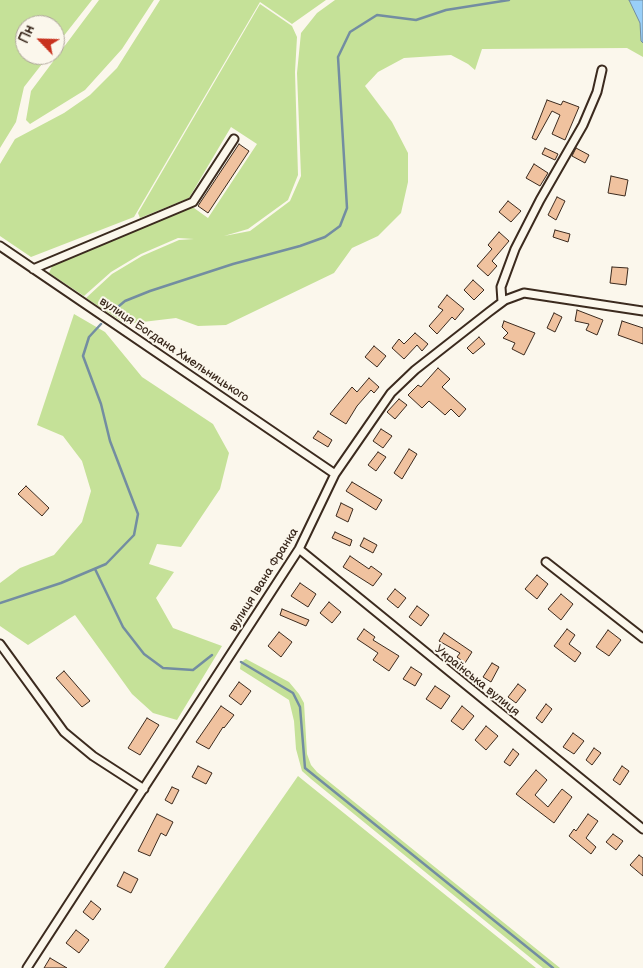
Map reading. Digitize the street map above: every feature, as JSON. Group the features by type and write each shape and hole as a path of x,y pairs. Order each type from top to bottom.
{"street":[{"path":"502,302 501,287 515,249 540,200 583,125 597,92 602,70"},
{"path":"33,269 193,202 234,139"},
{"name":"вулиця Богдана Хмельницького","path":"0,246 103,314 335,474"},
{"name":"вулиця Івана Франка","path":"27,968 299,549 335,474 391,393 415,370 502,302 524,293 643,311"},
{"name":"Українська вулиця","path":"299,549 643,829"},
{"path":"546,562 643,638"},
{"path":"0,644 64,732 92,756 144,789"}],"green space":[{"path":"0,0 92,0 65,34 65,15 15,15 15,65 41,65 24,87 16,122 0,148"},
{"path":"99,0 154,0 122,49 85,90 30,124 26,120 31,91 50,65 65,65 65,46"},
{"path":"160,0 326,0 292,24 260,2 134,217 31,257 0,236 0,164 15,139 64,113 90,95 117,68"},
{"path":"335,0 643,0 643,57 627,48 482,49 475,70 451,55 404,58 378,72 365,86 392,122 408,153 408,182 401,213 378,236 352,248 334,273 226,325 198,326 176,318 126,324 86,298 112,274 142,256 179,240 194,239 178,238 141,254 111,272 84,296 49,273 53,264 188,207 194,208 208,218 257,144 231,127 189,198 140,218 138,213 260,4 292,26 297,37 295,72 298,175 288,200 248,229 224,236 250,231 290,201 301,176 297,73 301,33 317,13"},
{"path":"74,314 105,332 142,377 213,424 229,453 220,489 181,547 157,544 149,564 174,572 156,598 173,628 222,646 177,720 153,713 132,694 75,615 28,645 0,626 0,583 20,568 54,555 82,522 91,491 82,461 63,436 37,425"},
{"path":"246,659 289,682 299,694 304,703 307,754 311,765 317,772 560,968 543,968 302,771 296,749 294,721 289,700 240,669 241,662"},
{"path":"298,776 536,968 164,968"}],"water":[{"path":"629,0 643,0 643,43 641,41 640,23"}],"building":[{"path":"547,100 561,105 563,101 579,107 565,140 552,134 560,115 552,111 536,140 532,138"},
{"path":"239,144 249,151 208,213 198,206"},
{"path":"545,148 558,154 555,160 542,154"},
{"path":"576,148 589,155 585,163 572,156"},
{"path":"534,164 548,173 540,186 526,178"},
{"path":"611,176 628,180 625,196 608,193"},
{"path":"557,197 565,201 556,220 548,215"},
{"path":"508,201 521,211 511,222 499,212"},
{"path":"555,230 570,234 568,242 553,237"},
{"path":"499,232 509,241 492,261 497,266 488,276 477,266 492,249 488,245"},
{"path":"612,267 628,268 626,285 610,283"},
{"path":"473,280 484,290 474,300 464,290"},
{"path":"447,295 464,309 455,320 452,317 437,334 429,326 443,310 438,307"},
{"path":"577,310 603,320 597,335 586,330 589,324 575,321"},
{"path":"554,313 562,317 555,332 547,328"},
{"path":"504,321 535,333 524,355 512,349 515,343 503,338 508,333 502,327"},
{"path":"622,321 643,328 643,344 618,335"},
{"path":"415,333 428,344 422,351 417,345 404,359 392,348 399,339 404,344"},
{"path":"479,337 485,344 473,354 467,348"},
{"path":"374,346 386,356 377,367 365,357"},
{"path":"438,368 450,379 442,387 466,409 459,417 451,409 445,415 429,401 422,408 408,395 418,385 421,387"},
{"path":"369,378 379,387 374,393 371,390 357,406 346,424 330,414 352,387 357,392"},
{"path":"399,399 407,405 395,419 387,412"},
{"path":"381,429 392,436 383,448 373,441"},
{"path":"318,431 332,440 328,447 313,438"},
{"path":"409,449 417,454 402,479 394,473"},
{"path":"378,452 386,457 376,471 368,465"},
{"path":"352,482 382,500 376,510 346,491"},
{"path":"26,486 49,508 42,516 18,494"},
{"path":"341,503 353,509 348,522 336,516"},
{"path":"335,532 352,540 350,546 332,538"},
{"path":"364,538 377,545 373,553 360,546"},
{"path":"350,556 369,569 371,566 382,574 373,586 343,567"},
{"path":"537,575 548,584 537,599 525,589"},
{"path":"300,583 316,594 308,607 291,596"},
{"path":"395,589 406,598 398,608 387,599"},
{"path":"561,594 573,604 561,620 548,609"},
{"path":"329,602 341,612 332,623 320,613"},
{"path":"417,606 429,615 421,626 409,617"},
{"path":"282,609 309,620 306,626 280,615"},
{"path":"364,629 375,637 373,640 399,656 389,671 373,660 378,653 357,639"},
{"path":"567,629 575,635 569,644 581,653 575,662 554,646"},
{"path":"608,630 621,640 609,656 596,647"},
{"path":"279,632 292,642 281,657 268,646"},
{"path":"444,633 472,652 465,663 457,657 460,653 439,641"},
{"path":"492,663 499,667 491,682 483,677"},
{"path":"411,667 422,674 415,686 403,679"},
{"path":"64,671 90,701 82,707 56,678"},
{"path":"239,682 251,691 241,705 229,696"},
{"path":"518,684 526,690 516,703 508,697"},
{"path":"435,686 450,696 441,709 426,699"},
{"path":"546,704 552,709 542,723 536,718"},
{"path":"221,706 234,715 223,727 209,749 196,742"},
{"path":"462,706 474,716 463,730 451,721"},
{"path":"147,718 159,725 140,755 128,748"},
{"path":"486,726 498,736 486,750 475,740"},
{"path":"573,733 584,741 574,754 563,747"},
{"path":"594,748 601,753 592,765 586,760"},
{"path":"513,749 519,754 510,766 504,762"},
{"path":"198,766 212,773 206,784 192,777"},
{"path":"622,766 629,771 620,785 613,780"},
{"path":"536,770 547,780 535,795 548,807 562,789 572,797 554,823 516,794"},
{"path":"172,787 179,790 172,804 165,800"},
{"path":"157,814 173,822 166,836 161,833 150,856 138,851"},
{"path":"588,814 598,821 586,838 596,847 591,854 569,836 574,829 576,831"},
{"path":"613,834 623,841 616,850 606,842"},
{"path":"639,855 643,858 643,876 630,865"},
{"path":"124,872 138,879 131,893 117,886"},
{"path":"91,901 101,909 93,920 83,912"},
{"path":"76,930 89,940 79,953 66,943"},
{"path":"50,958 67,968 44,968"}],"waterway":[{"path":"113,311 125,301 150,291 233,264 300,246 325,237 340,226 347,208 338,57 350,32 377,15 416,20 446,10 509,0"},
{"path":"0,603 61,583 106,564 134,535 138,514 110,441 101,404 83,356 89,337 101,324"},
{"path":"95,569 123,627 144,654 163,668 193,670 212,655"},
{"path":"241,662 293,693 300,707 305,768 553,968"}]}
